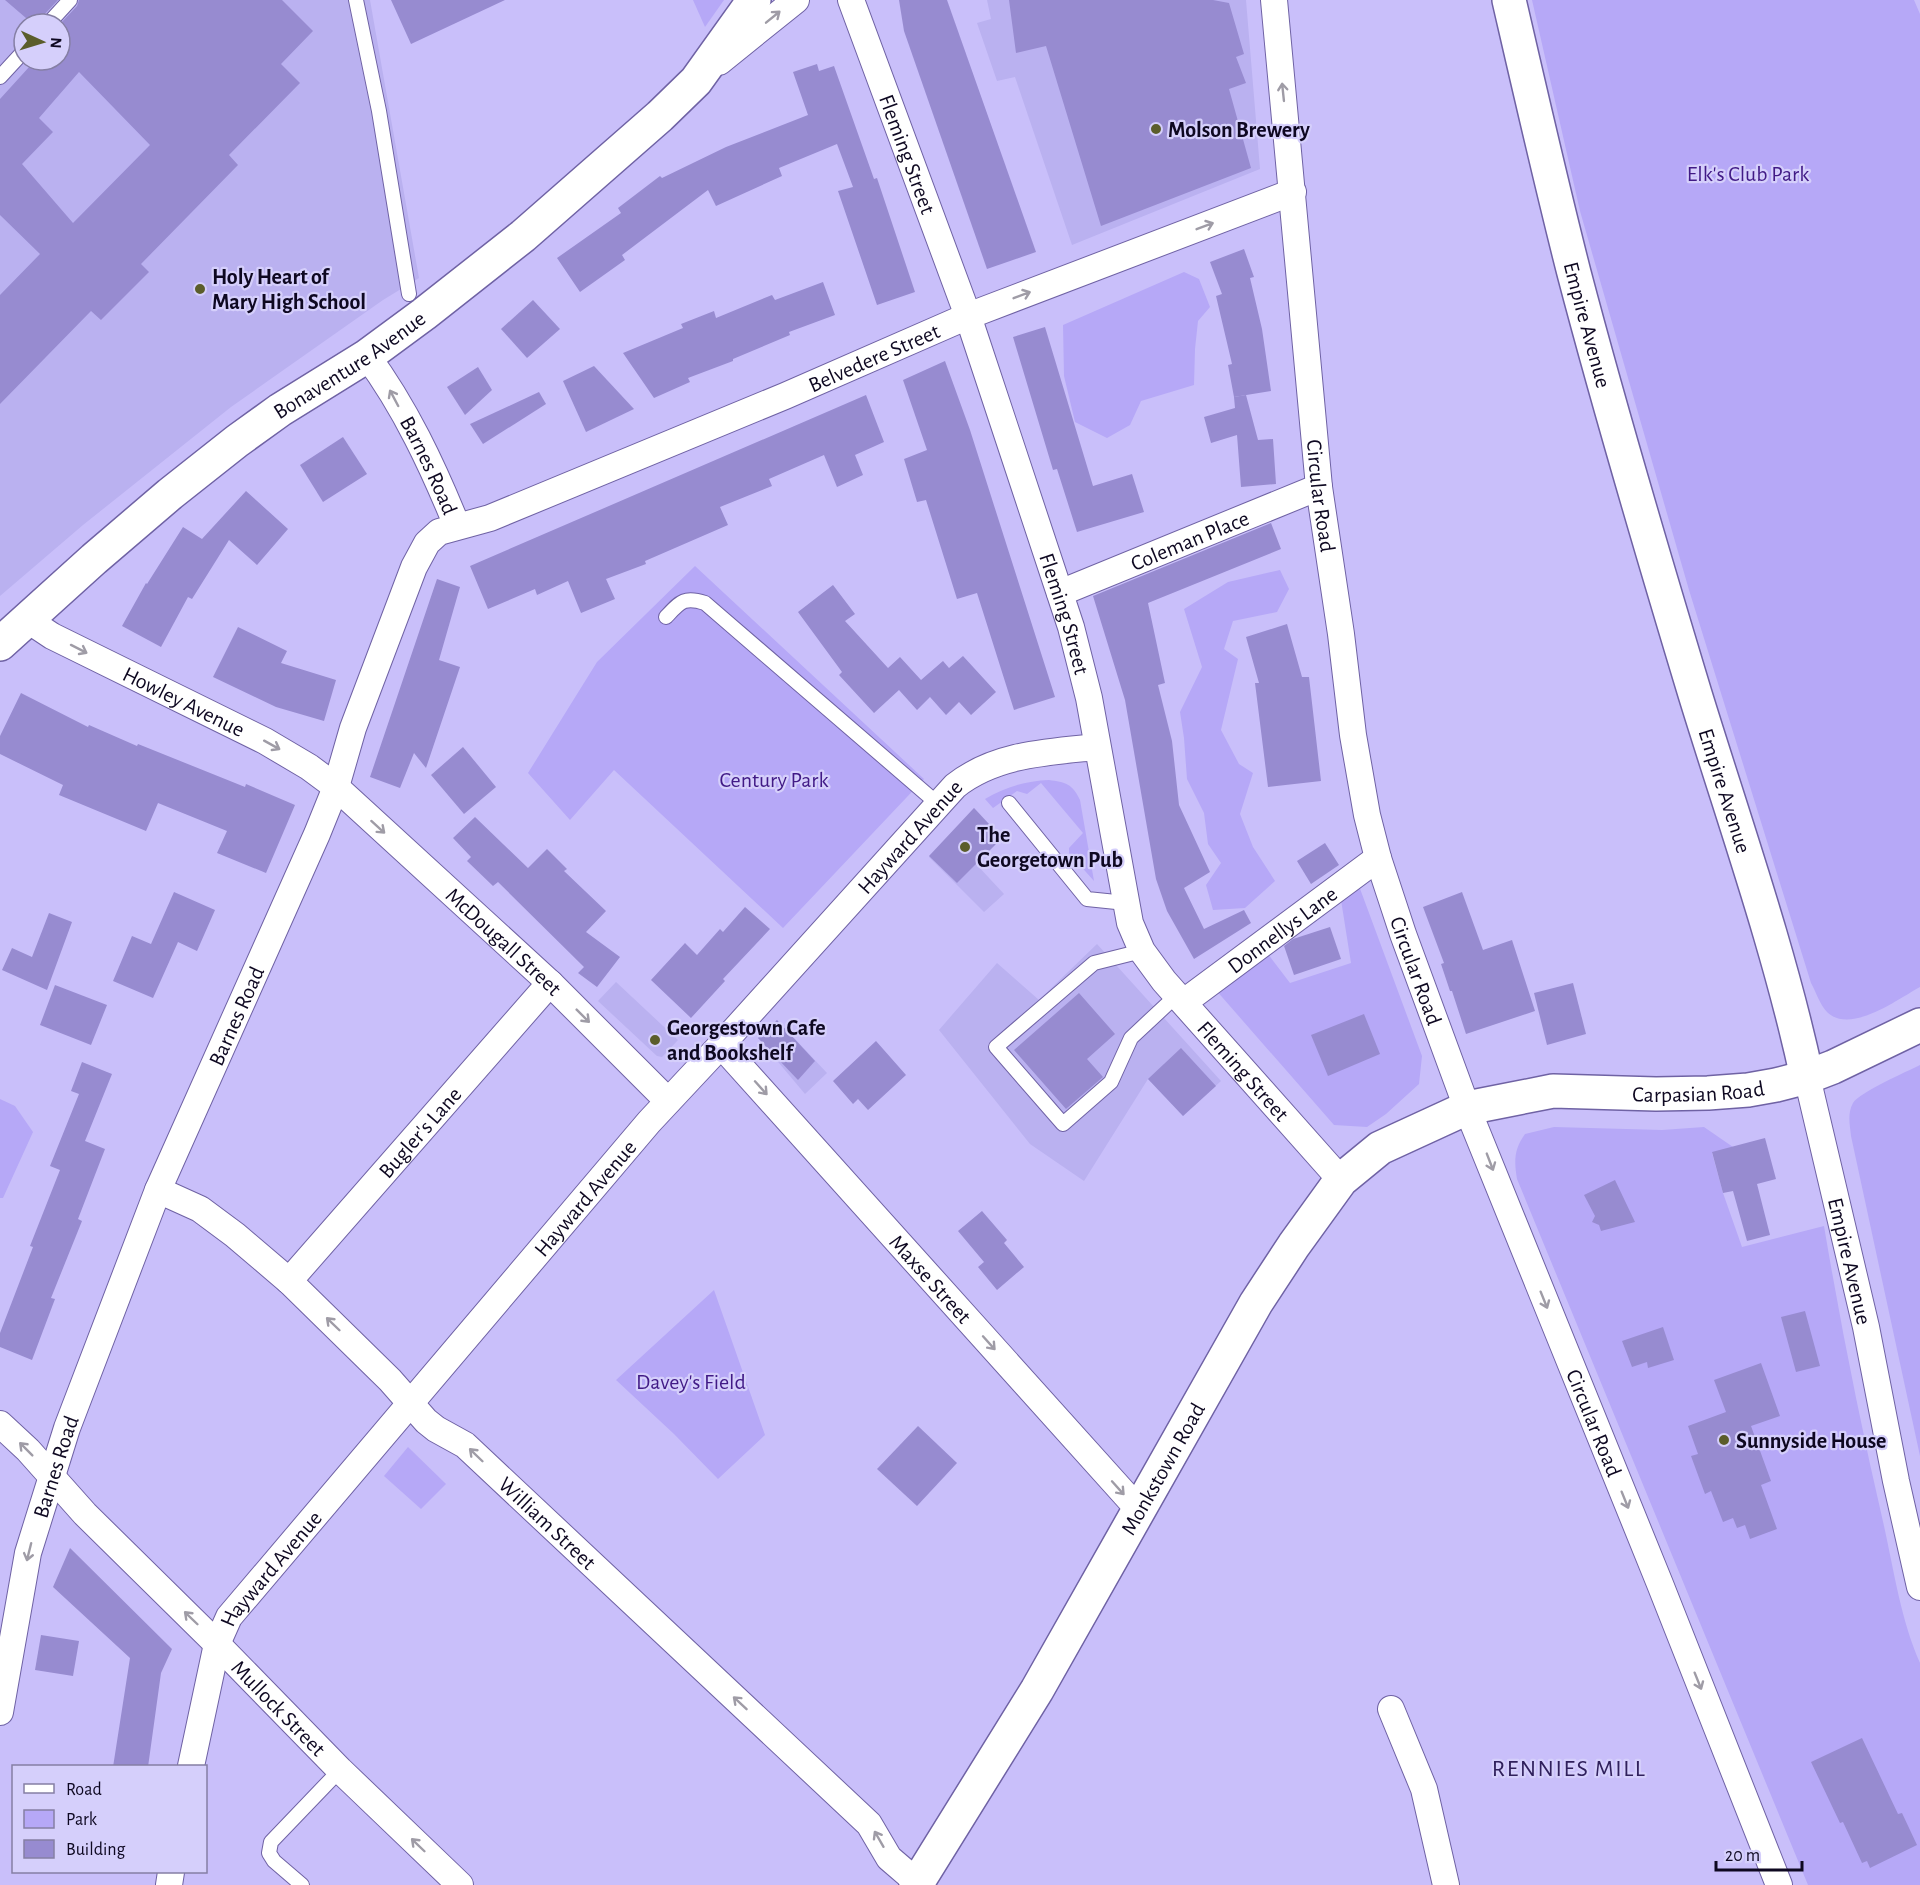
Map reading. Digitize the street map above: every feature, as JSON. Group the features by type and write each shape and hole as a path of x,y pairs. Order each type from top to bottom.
{"street":[{"name":"Bonaventure Avenue","path":"696,81 754,0"},
{"name":"Bonaventure Avenue","path":"0,644 103,551 237,441 280,410 367,356 523,236 660,116 696,81 796,0"},
{"name":"Fleming Street","path":"851,0 968,316 1080,657 1130,924 1142,951 1164,981 1341,1180"},
{"name":"Circular Road","path":"1274,0 1319,487 1341,634 1353,735 1365,804 1378,858 1403,934 1467,1108 1779,1885"},
{"name":"Empire Avenue","path":"1509,0 1554,191 1607,393 1797,1030 1866,1327 1920,1587"},
{"name":"Belvedere Street","path":"457,526 490,518 785,396 968,316 1293,192"},
{"name":"Barnes Road","path":"0,1712 28,1553 51,1476 67,1428 158,1190 317,834 336,787 352,728 414,567 427,543 439,532 457,526 428,461 388,386 367,356"},
{"name":"Coleman Place","path":"1060,593 1319,487"},
{"name":"Howley Avenue","path":"28,620 61,640 265,741 309,767 336,787"},
{"name":"Hayward Avenue","path":"191,1765 217,1644 229,1617 668,1101 938,804 966,778 994,762 1063,750 1098,747"},
{"name":"McDougall Street","path":"336,787 550,983 668,1101"},
{"name":"Donnellys Lane","path":"1181,999 1378,858"},
{"name":"Bugler's Lane","path":"289,1281 550,983"},
{"name":"Carpasian Road","path":"1467,1108 1553,1091 1656,1094 1748,1090 1807,1077 1864,1053 1920,1025"},
{"name":"Maxse Street","path":"721,1045 1140,1511"},
{"name":"Monkstown Road","path":"916,1884 1037,1690 1256,1303 1294,1245 1341,1180 1380,1148 1467,1108"},
{"name":"William Street","path":"158,1190 200,1209 236,1235 289,1281 390,1380 436,1429 465,1445 861,1815 889,1858 916,1884"},
{"name":"Mullock Street","path":"0,1424 28,1450 85,1514 340,1770 460,1885"},
{"path":"1391,1709 1424,1789 1446,1885"}],"lane":[{"path":"59,12 70,0"},
{"path":"356,0 380,111 409,294"},
{"path":"0,77 12,64"},
{"path":"666,617 681,602 691,598 705,603 938,804"},
{"path":"1009,803 1087,898 1126,903"},
{"path":"1142,951 1094,963 996,1047 1062,1124 1111,1082 1131,1038 1181,999"},
{"path":"302,1885 274,1861 269,1853 271,1842 340,1770"}],"shaded area":[{"name":"Holy Heart of Mary High School","path":"0,0 370,0 419,278 383,300 231,407 83,525 0,596"},
{"name":"Molson Brewery","path":"987,0 1246,0 1260,169 1072,245 1015,77 997,81 977,23 991,19"},
{"name":"The Georgetown Pub","path":"974,808 1002,838 976,864 1004,894 984,912 929,857"},
{"path":"1097,944 1221,1081 1183,1116 1148,1079 1084,1181 1030,1144 939,1030 997,963 1039,1000"},
{"path":"616,982 678,1040 662,1057 657,1056 598,1001"},
{"path":"777,1020 827,1073 805,1094 758,1038"}],"green space":[{"path":"693,0 724,0 705,27"},
{"name":"Elk's Club Park","path":"1532,0 1914,0 1920,14 1920,987 1874,1013 1848,1019 1837,1018 1827,1012 1811,983 1689,590 1580,211"},
{"path":"1184,272 1199,279 1210,307 1198,321 1194,385 1141,401 1130,425 1107,438 1075,422 1064,376 1063,325"},
{"name":"Century Park","path":"695,566 924,779 783,928 614,770 570,820 528,773 597,662"},
{"path":"1280,570 1289,589 1277,612 1233,621 1224,649 1238,659 1221,730 1239,764 1253,773 1240,814 1253,847 1275,881 1245,908 1213,910 1206,885 1221,863 1208,844 1204,813 1187,779 1180,712 1202,667 1184,609 1228,582"},
{"path":"1049,780 1068,785 1080,800 1094,881 1069,853 1069,848 1083,833 1041,783 1027,794 1017,791 993,808 985,799 1016,785"},
{"path":"1359,886 1422,1056 1419,1084 1386,1114 1367,1127 1334,1125 1215,989 1268,954 1290,983 1351,963 1341,900"},
{"path":"1920,1065 1920,1456 1849,1120 1851,1107 1857,1098"},
{"path":"0,1099 15,1106 33,1132 3,1198 0,1198"},
{"path":"1554,1127 1662,1130 1704,1127 1733,1147 1712,1153 1742,1247 1824,1226 1852,1377 1895,1578 1913,1647 1920,1663 1920,1885 1808,1885 1517,1179 1516,1155 1525,1134"},
{"name":"Davey's Field","path":"714,1290 765,1435 718,1479 616,1380"},
{"path":"408,1447 446,1484 421,1509 384,1476"}],"building":[{"path":"5,0 58,0 47,12 19,12"},
{"path":"79,0 282,0 313,31 281,64 300,83 229,155 238,165 141,264 149,272 101,320 91,311 0,404 0,295 40,254 0,215 0,99 25,72 72,72 71,12","holes":["79,72 150,145 73,223 22,164 53,132 39,118"]},
{"path":"391,0 505,0 411,44"},
{"path":"899,0 947,0 1036,252 987,269 904,31"},
{"name":"Molson Brewery","path":"1009,0 1213,0 1229,3 1244,54 1236,57 1246,83 1229,89 1251,168 1101,226 1046,46 1016,53"},
{"path":"817,64 819,71 834,66 874,179 877,178 915,292 877,305 838,191 853,187 837,144 779,168 782,176 716,206 708,190 622,255 625,260 580,292 557,258 621,213 618,208 660,176 662,178 726,147 808,115 793,72"},
{"path":"1244,249 1254,277 1250,278 1262,329 1271,391 1234,397 1228,365 1232,364 1216,296 1222,294 1210,262"},
{"path":"823,282 835,315 789,332 790,335 733,359 733,361 688,378 690,382 654,398 623,353 683,328 681,324 714,311 716,318 772,295 775,300"},
{"path":"533,300 560,329 527,358 501,329"},
{"path":"1045,327 1093,486 1132,474 1144,512 1077,532 1057,469 1053,470 1013,337"},
{"path":"945,361 970,430 1055,697 1014,710 977,593 957,599 926,500 917,502 904,459 927,450 903,380"},
{"path":"594,366 634,409 586,432 563,381"},
{"path":"478,367 492,390 465,415 447,387"},
{"path":"539,392 546,404 483,444 470,424"},
{"path":"866,395 884,442 855,455 863,475 837,487 824,455 769,479 772,486 720,507 728,525 645,561 646,564 606,579 615,599 581,613 568,581 537,595 535,589 488,609 470,566"},
{"path":"1246,395 1258,440 1273,439 1276,484 1241,487 1237,435 1211,443 1204,417 1235,408 1234,397"},
{"path":"343,437 367,474 323,502 300,465"},
{"path":"246,491 288,529 257,565 229,540 192,599 188,597 161,647 122,626 146,583 183,527 202,539"},
{"path":"1271,523 1281,549 1148,603 1165,683 1158,685 1172,741 1179,805 1210,872 1184,888 1204,929 1244,910 1251,923 1194,959 1167,911 1156,879 1125,700 1093,596"},
{"path":"437,579 460,587 439,660 460,667 426,768 414,753 400,788 370,777"},
{"path":"833,585 855,614 845,621 888,668 900,657 921,680 943,661 949,668 963,656 996,692 971,715 959,702 946,715 930,697 917,710 899,690 874,713 839,675 842,672 798,612"},
{"path":"1287,624 1302,677 1309,677 1321,781 1268,787 1255,683 1259,683 1246,637"},
{"path":"238,627 287,651 281,663 336,680 324,721 276,707 213,677"},
{"path":"21,693 88,727 89,725 245,787 246,784 295,805 266,873 217,853 227,831 158,803 146,831 59,795 63,785 0,754 0,736"},
{"path":"463,747 496,787 464,814 431,775"},
{"name":"The Georgetown Pub","path":"974,808 1002,838 957,883 929,856"},
{"path":"475,817 528,868 547,849 567,869 564,871 606,911 586,932 620,957 597,987 578,973 584,967 498,882 493,886 467,861 471,857 453,838"},
{"path":"1325,843 1339,865 1311,884 1297,861"},
{"path":"174,892 215,910 197,951 178,942 153,998 113,981 132,936 151,944"},
{"path":"1462,892 1483,950 1512,940 1535,1011 1466,1034 1441,964 1444,963 1423,907"},
{"path":"745,907 770,929 723,979 725,981 691,1018 651,980 685,943 697,955 720,929 723,932"},
{"path":"49,913 72,922 47,990 2,970 12,948 32,957"},
{"path":"1330,927 1341,959 1294,975 1284,946 1293,939"},
{"path":"1573,983 1586,1034 1547,1045 1534,993"},
{"path":"55,985 107,1005 91,1045 40,1025"},
{"path":"1079,993 1115,1034 1087,1059 1103,1077 1066,1109 1014,1050"},
{"path":"1364,1014 1380,1054 1328,1076 1311,1035"},
{"path":"777,1020 815,1061 798,1080 758,1038"},
{"path":"876,1041 906,1075 868,1110 858,1099 853,1104 833,1081"},
{"path":"1181,1048 1216,1086 1183,1116 1148,1079"},
{"path":"82,1062 112,1074 85,1141 105,1149 78,1219 82,1221 51,1298 55,1299 32,1360 0,1347 0,1333 33,1247 30,1246 60,1170 50,1166 79,1094 71,1091"},
{"path":"1765,1138 1776,1179 1757,1184 1770,1235 1747,1241 1733,1191 1723,1193 1712,1152"},
{"path":"1615,1180 1635,1222 1601,1231 1599,1225 1592,1222 1595,1216 1584,1195"},
{"path":"982,1211 1007,1240 1004,1243 1024,1267 997,1290 978,1267 984,1262 958,1231"},
{"path":"1805,1311 1820,1366 1796,1372 1781,1317"},
{"path":"1663,1327 1674,1360 1648,1368 1647,1362 1632,1367 1622,1341"},
{"name":"Sunnyside House","path":"1761,1363 1780,1416 1751,1426 1771,1481 1761,1485 1777,1529 1750,1539 1745,1525 1737,1528 1733,1518 1723,1522 1711,1491 1705,1494 1691,1456 1698,1454 1688,1426 1726,1412 1714,1380"},
{"path":"918,1426 957,1463 917,1506 877,1469"},
{"path":"70,1548 172,1649 161,1673 148,1765 113,1765 130,1658 53,1587"},
{"path":"41,1635 79,1641 73,1676 35,1670"},
{"path":"1862,1738 1898,1814 1902,1813 1917,1845 1870,1868 1867,1861 1862,1863 1811,1762"}],"place":[{"name":"Molson Brewery","path":"1156,129"},
{"name":"Holy Heart of Mary High School","path":"200,289"},
{"name":"The Georgetown Pub","path":"965,847"},
{"name":"Georgestown Cafe and Bookshelf","path":"655,1040"},
{"name":"Sunnyside House","path":"1724,1440"}],"district":[{"name":"RENNIES MILL","path":"1569,1768"}]}
